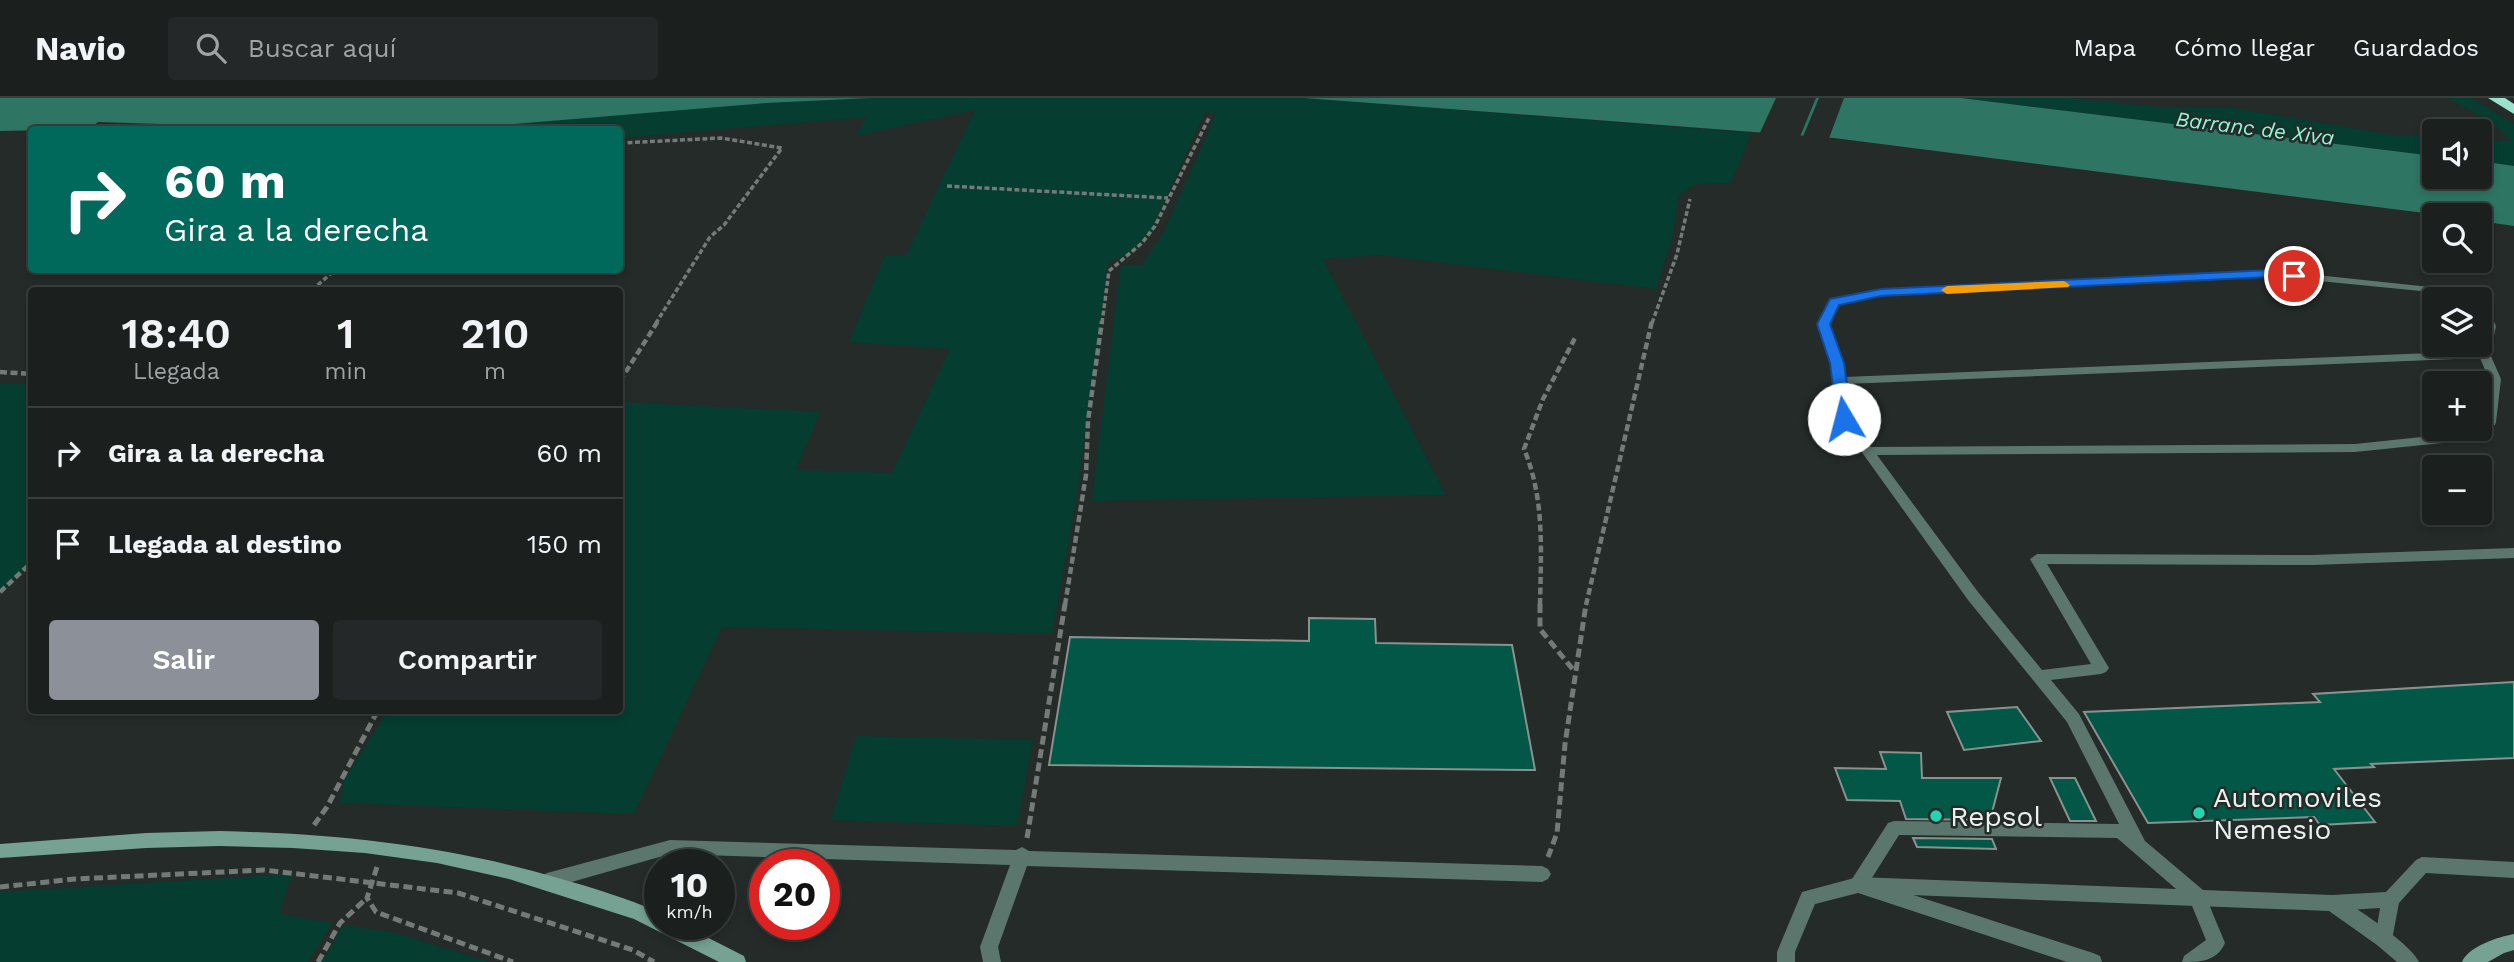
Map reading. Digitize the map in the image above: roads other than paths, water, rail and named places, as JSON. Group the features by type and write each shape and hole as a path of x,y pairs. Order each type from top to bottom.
{"highway":[{"path":"2495,98 2514,110"}],"street":[{"path":"2140,848 2073,718 1973,596 1870,451 1844,419 1839,381 1824,324 1834,302 1881,292 2269,274 2422,288"},
{"path":"1839,381 2422,357"},
{"path":"2492,372 2495,379 2492,405"},
{"path":"1870,451 2355,448 2423,441"},
{"path":"2040,676 2101,668 2037,559 2312,560 2514,553"},
{"path":"1858,885 1894,828 2121,831 2197,896 2216,943 2191,962"},
{"path":"0,851 79,844 233,837 384,847 453,857 547,881 644,916"},
{"path":"547,881 670,846 1022,855 1542,874"},
{"path":"992,962 989,947 1022,855"},
{"path":"2384,939 2390,900 2422,865 2514,870"},
{"path":"1858,885 2093,962"},
{"path":"1786,962 1786,952 1808,898 1858,885 2332,903 2390,900"},
{"path":"2332,903 2384,939 2410,962"},
{"path":"695,940 737,962"},
{"path":"2471,962 2500,945 2514,942"}],"place":[{"name":"Automoviles Nemesio","path":"2199,813"},
{"name":"Repsol","path":"1936,816"}],"water label":[{"name":"Barranc de Xiva","path":"2255,128"}]}
